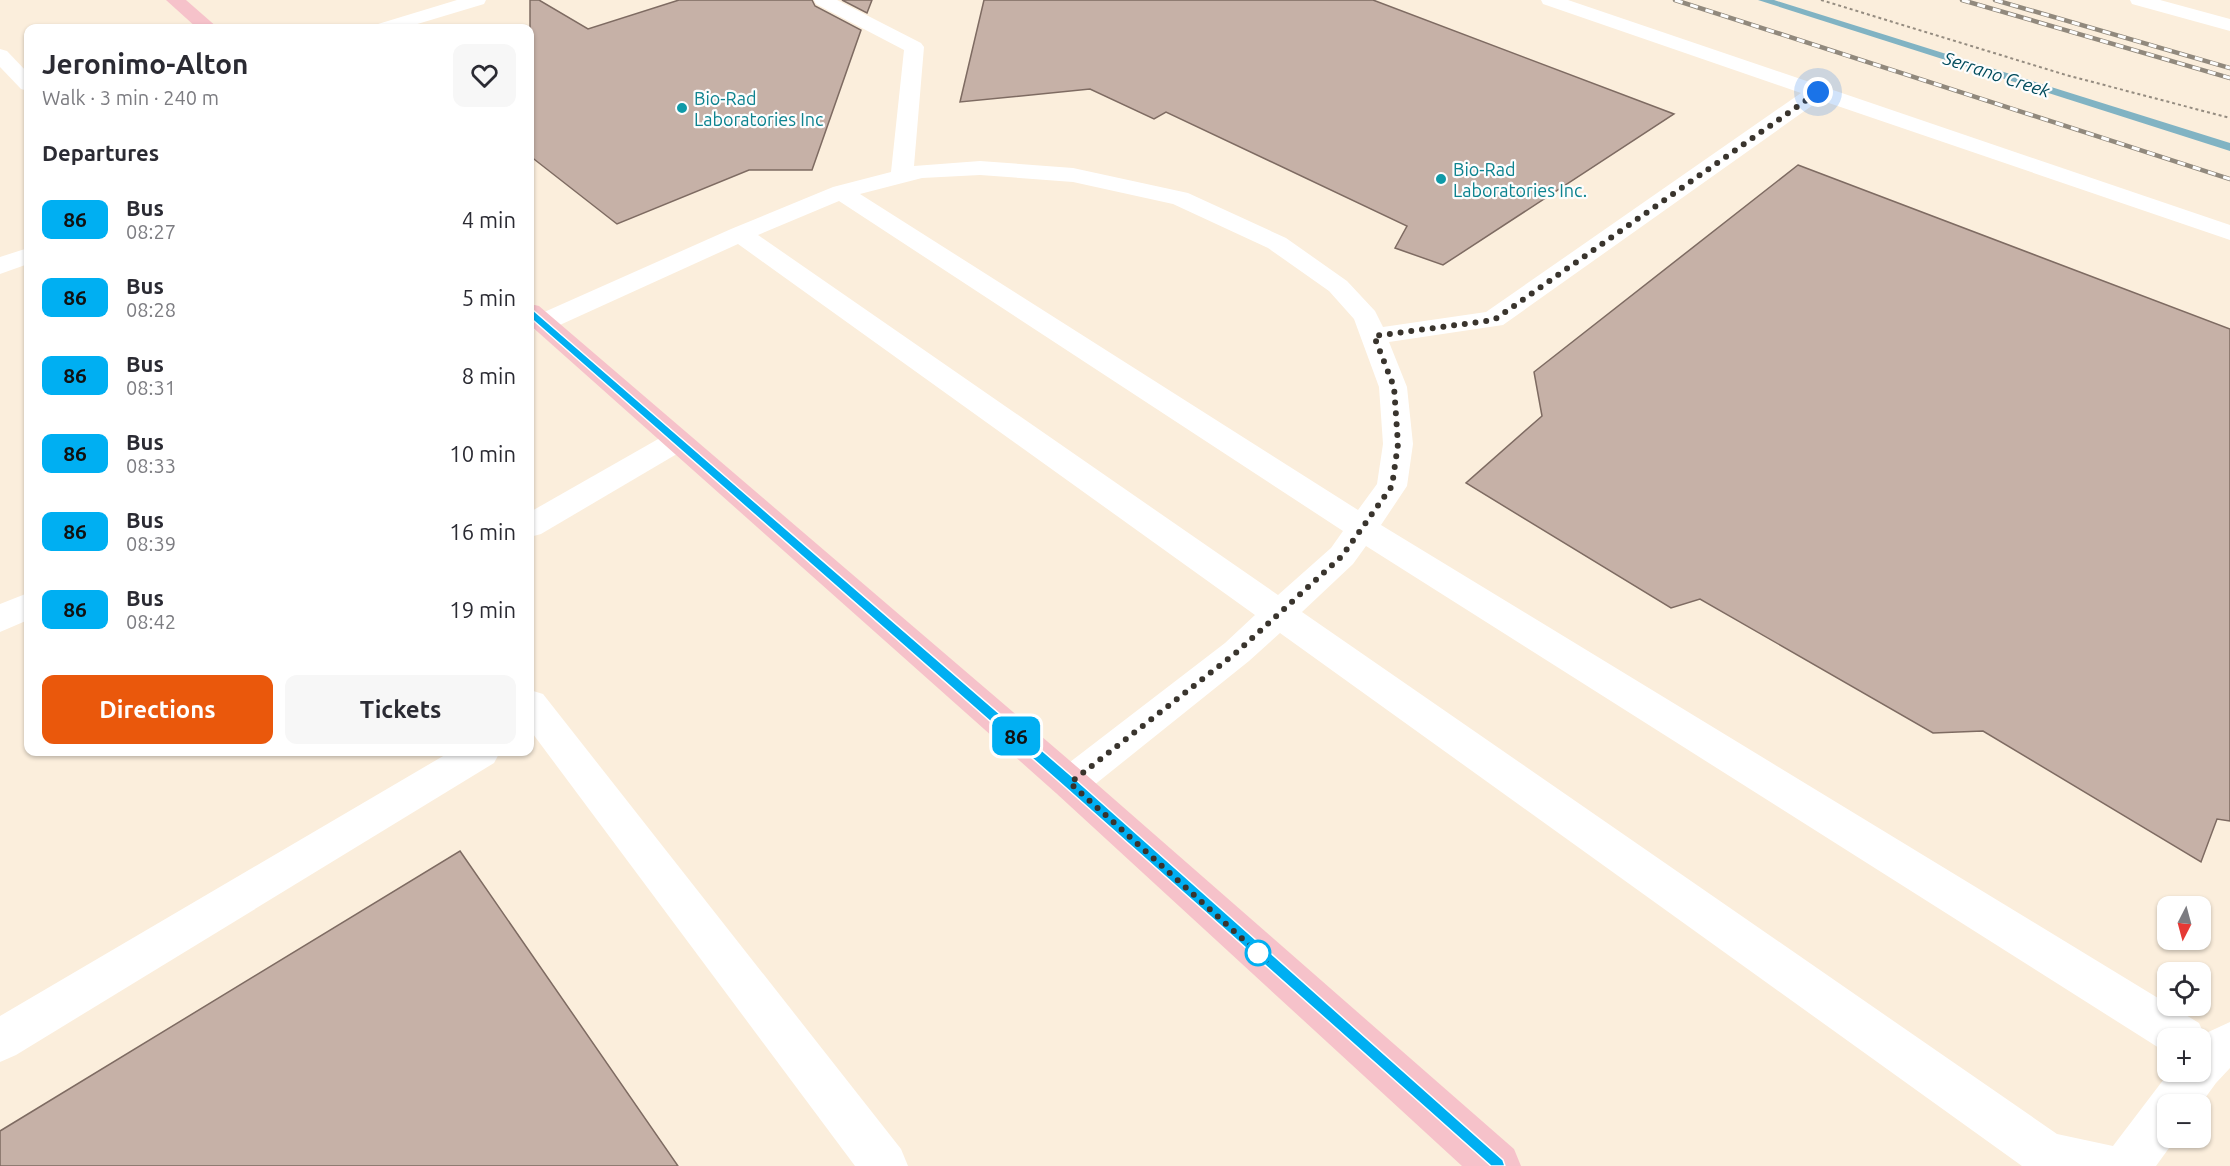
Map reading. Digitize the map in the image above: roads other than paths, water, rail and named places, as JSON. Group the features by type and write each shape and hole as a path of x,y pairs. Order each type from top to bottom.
{"main road":[{"path":"175,0 203,24"},
{"path":"536,317 1070,783 1497,1166"}],"lane":[{"path":"398,24 477,0"},
{"path":"823,0 914,47 902,176"},
{"path":"1550,0 2230,233"},
{"path":"2139,0 2230,25"},
{"path":"0,55 22,88"},
{"path":"1374,336 1494,320 1818,92"},
{"path":"536,317 841,192 921,171 980,168 1072,175 1180,198 1286,249 1338,286 1366,317 1394,387 1398,444 1392,486 1342,556 1237,652 1070,783"},
{"path":"841,192 1362,528 2162,1028"},
{"path":"740,234 2048,1156 2105,1166"},
{"path":"0,266 24,257"},
{"path":"534,524 677,441"},
{"path":"0,619 24,607"},
{"path":"534,715 884,1166"},
{"path":"0,1040 474,756"},
{"path":"2127,1166 2157,1126"}],"waterway":[{"name":"Serrano Creek","path":"1763,0 2230,147"}],"railway":[{"path":"1675,0 2230,179"},
{"path":"1962,0 2230,78"},
{"path":"1995,0 2230,68"}],"place":[{"name":"Bio-Rad Laboratories Inc","path":"682,108"},
{"name":"Bio-Rad Laboratories Inc.","path":"1441,179"}]}
